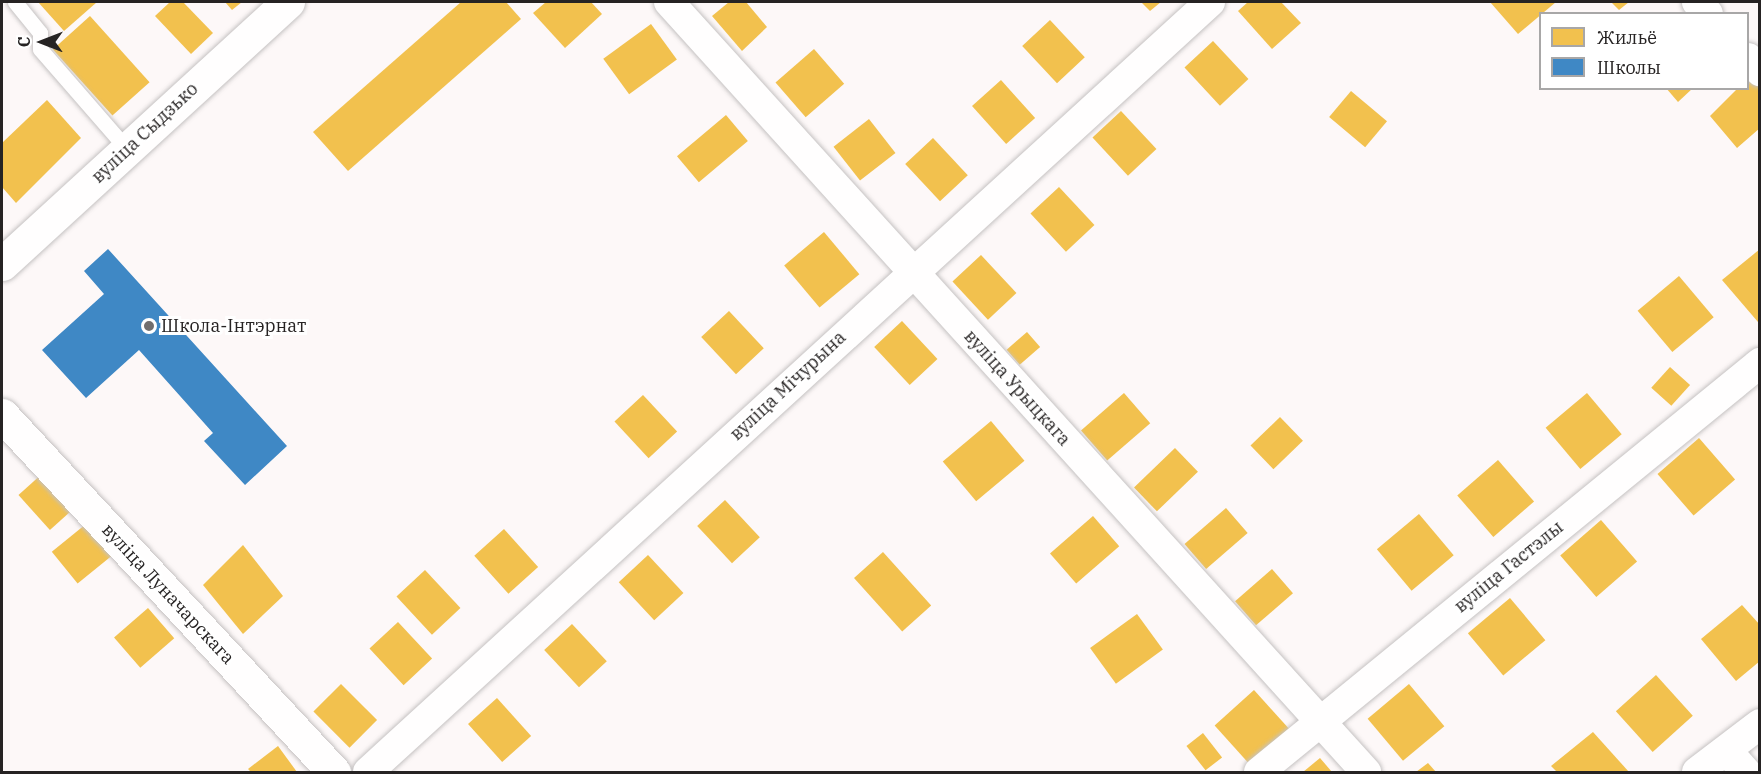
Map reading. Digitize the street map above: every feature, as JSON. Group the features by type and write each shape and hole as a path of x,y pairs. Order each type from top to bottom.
{"street":[{"name":"вуліца Сыдзько","path":"2,264 288,2"},
{"name":"вуліца Урыцкага","path":"669,2 1366,772"},
{"name":"вуліца Мічурына","path":"368,772 912,272 1210,2"},
{"path":"1749,59 1760,71"},
{"name":"вуліца Гастэлы","path":"1259,772 1760,363"},
{"name":"вуліца Луначарскага","path":"2,415 334,772"},
{"path":"1697,772 1737,762 1760,724"}],"lane":[{"path":"15,2 40,33 40,49 127,149"}],"building: Жильё":[{"path":"38,2 97,2 64,31"},
{"path":"170,2 183,2 213,33 191,54 155,16"},
{"path":"225,2 242,2 232,10"},
{"path":"461,2 506,2 521,19 348,171 313,132"},
{"path":"546,2 591,2 602,14 565,48 533,13"},
{"path":"729,2 746,2 767,27 742,51 712,16"},
{"path":"1141,2 1161,2 1150,11"},
{"path":"1248,2 1281,2 1301,23 1272,49 1238,11"},
{"path":"1490,2 1556,2 1544,12 1539,12 1539,16 1518,34"},
{"path":"1611,2 1629,2 1619,10"},
{"path":"90,16 150,82 112,116 53,49"},
{"path":"1050,20 1085,57 1057,83 1022,46"},
{"path":"651,24 677,60 629,94 603,59"},
{"path":"1213,41 1248,79 1220,106 1184,68"},
{"path":"814,49 844,84 806,117 776,82"},
{"path":"1751,76 1760,85 1760,128 1737,148 1710,116 1736,90 1749,90"},
{"path":"1001,80 1035,118 1006,144 972,106"},
{"path":"1668,90 1691,90 1678,102"},
{"path":"1351,91 1387,121 1365,147 1329,117"},
{"path":"47,100 81,138 16,203 2,187 2,143"},
{"path":"1121,111 1156,149 1128,176 1092,138"},
{"path":"726,115 748,141 699,182 677,156"},
{"path":"869,119 895,153 860,181 834,147"},
{"path":"933,138 968,175 940,201 905,164"},
{"path":"1059,187 1094,225 1066,252 1030,214"},
{"path":"824,232 859,274 820,308 784,265"},
{"path":"1760,249 1760,320 1758,322 1722,280"},
{"path":"981,255 1016,293 988,320 952,282"},
{"path":"1679,276 1714,317 1672,352 1638,311"},
{"path":"729,311 764,348 736,374 701,337"},
{"path":"902,321 937,359 910,385 874,347"},
{"path":"1027,332 1040,347 1020,365 1007,350"},
{"path":"1670,367 1690,385 1671,406 1651,388"},
{"path":"1124,393 1150,423 1107,461 1081,430"},
{"path":"1587,393 1622,434 1580,469 1546,428"},
{"path":"643,395 677,432 649,458 614,422"},
{"path":"1280,417 1303,441 1273,469 1251,445"},
{"path":"991,421 1024,461 976,501 943,461"},
{"path":"1699,438 1735,480 1694,516 1657,474"},
{"path":"1175,448 1198,472 1157,511 1134,488"},
{"path":"1498,460 1534,502 1493,537 1457,495"},
{"path":"43,473 74,508 50,530 18,495"},
{"path":"725,500 760,537 732,563 697,526"},
{"path":"1226,508 1248,533 1206,569 1184,544"},
{"path":"1419,514 1454,555 1412,591 1377,549"},
{"path":"1093,516 1119,546 1076,584 1050,553"},
{"path":"1601,520 1637,562 1596,597 1560,555"},
{"path":"86,524 112,556 78,584 52,552"},
{"path":"504,529 538,567 508,594 474,556"},
{"path":"243,545 283,596 243,634 203,585"},
{"path":"883,552 931,606 902,632 854,578"},
{"path":"648,555 683,593 654,620 619,582"},
{"path":"1272,569 1293,593 1256,625 1235,601"},
{"path":"425,570 460,608 432,635 396,597"},
{"path":"1510,598 1545,640 1503,675 1468,633"},
{"path":"1742,605 1760,625 1760,661 1736,681 1701,639"},
{"path":"148,608 174,638 140,668 114,638"},
{"path":"1137,614 1163,650 1116,684 1090,648"},
{"path":"398,622 432,659 404,685 369,649"},
{"path":"572,624 607,661 579,687 544,650"},
{"path":"1656,675 1693,716 1653,752 1616,711"},
{"path":"341,684 377,720 349,748 313,712"},
{"path":"1409,684 1444,726 1403,761 1368,719"},
{"path":"1254,690 1291,731 1251,766 1215,725"},
{"path":"497,698 531,736 502,762 468,724"},
{"path":"1593,732 1629,772 1557,772 1551,766"},
{"path":"1203,733 1222,757 1206,770 1186,746"},
{"path":"278,746 297,772 251,772 248,769"},
{"path":"1320,758 1332,772 1303,772"},
{"path":"1428,763 1436,772 1416,772"}],"building: Школы":[{"path":"108,249 287,446 245,485 204,441 213,433 139,350 86,398 42,350 104,294 84,271"}],"place":[{"name":"Школа-Інтэрнат","path":"149,326"}]}
